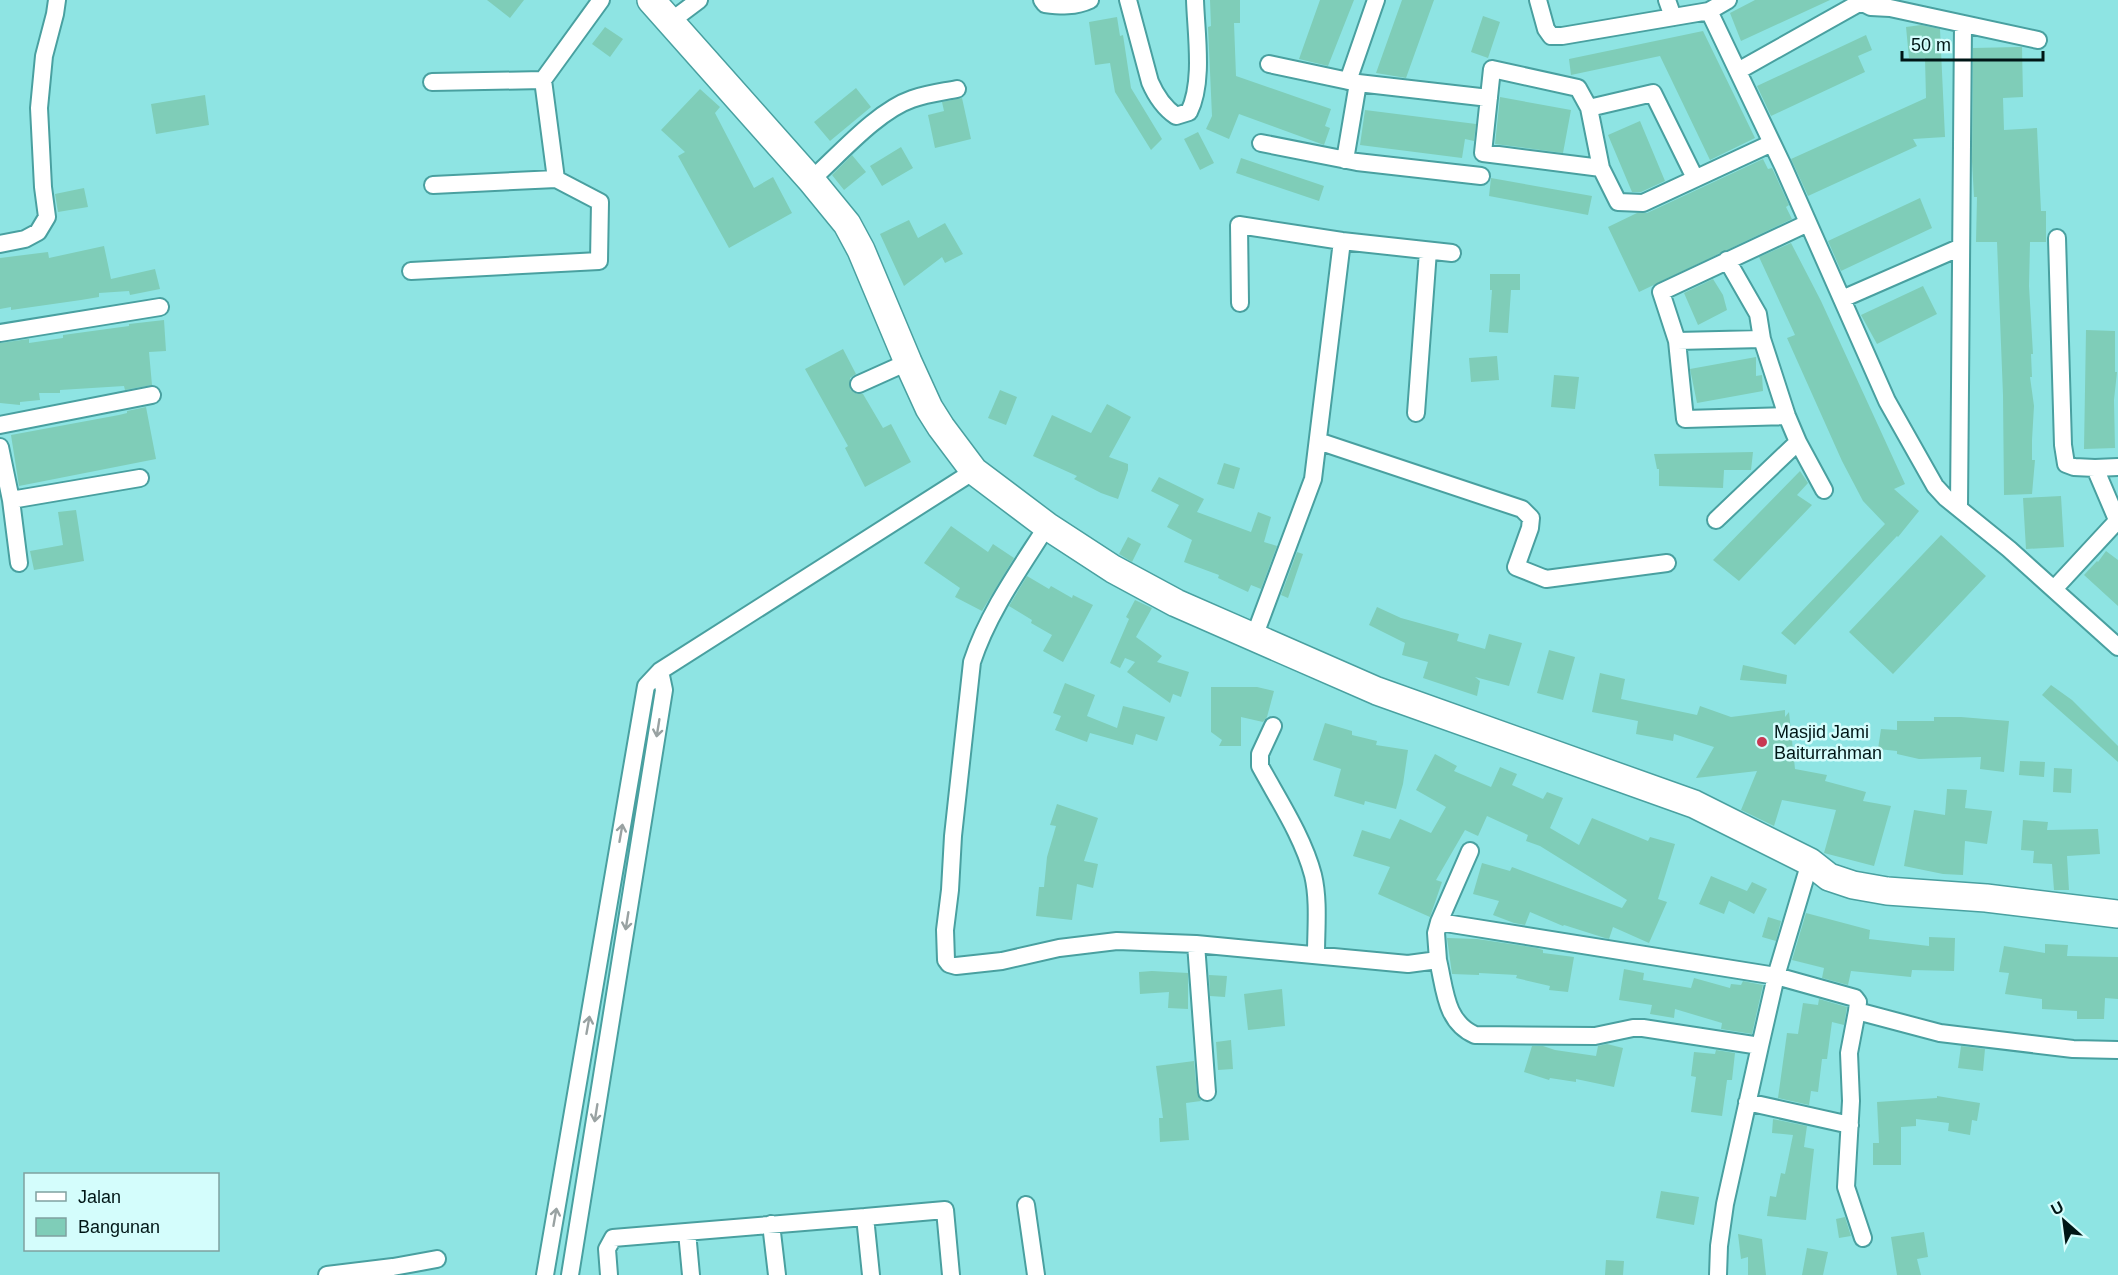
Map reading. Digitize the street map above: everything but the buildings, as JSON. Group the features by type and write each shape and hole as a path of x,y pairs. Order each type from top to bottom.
{"main road":[{"path":"651,0 812,180 847,224 861,250 908,362 940,427 974,471 1047,526 1113,569 1176,603 1377,691 1694,804 1810,862 1829,877 1853,885 1887,891 1986,898 2118,914"}],"street":[{"path":"0,244 25,239 38,232 47,217 39,108 44,56 57,0"},
{"path":"556,179 543,80 601,0"},
{"path":"671,21 699,0"},
{"path":"1042,0 1045,4 1056,5 1079,5 1090,0"},
{"path":"1128,0 1150,82 1164,106 1176,116 1190,112 1195,97 1197,63 1195,0"},
{"path":"1345,160 1353,82 1376,0"},
{"path":"1538,0 1546,29 1551,36 1709,10 1728,0"},
{"path":"1666,0 1673,17"},
{"path":"1738,71 1858,1 1872,7 1890,8 2038,40"},
{"path":"1709,10 1772,143 1892,410 1935,486 2118,647"},
{"path":"1959,508 1963,24"},
{"path":"1269,64 1353,82 1489,98"},
{"path":"1261,143 1345,160 1480,182 1491,69 1578,88 1590,108 1601,168 1618,202 1643,203 1772,143"},
{"path":"432,82 543,80"},
{"path":"812,180 894,107 913,98 957,89"},
{"path":"1590,108 1653,93 1695,178"},
{"path":"1483,153 1601,168"},
{"path":"411,271 599,261 600,202 556,179 433,185"},
{"path":"1787,416 1685,419 1677,341 1661,292 1808,222"},
{"path":"1240,303 1239,225 1342,241 1452,253"},
{"path":"2057,238 2063,445 2066,464 2074,467 2118,467"},
{"path":"1254,637 1313,479 1342,241"},
{"path":"1842,299 1961,247"},
{"path":"1416,413 1428,250"},
{"path":"1727,260 1758,314 1762,339 1787,416 1824,490"},
{"path":"0,333 160,307"},
{"path":"1677,341 1762,339"},
{"path":"859,384 908,362"},
{"path":"0,425 152,395"},
{"path":"1318,441 1522,509 1531,518 1530,528 1516,567 1539,577 1546,579 1667,563"},
{"path":"1716,520 1798,441"},
{"path":"0,447 11,500 19,563"},
{"path":"2054,589 2118,521 2095,468"},
{"path":"545,1275 646,686 660,671 974,471"},
{"path":"11,500 140,478"},
{"path":"1047,526 990,618 972,662 952,836 950,890 945,930 946,960 949,964 956,966 1002,961 1059,948 1117,941 1196,944 1408,964 1438,960"},
{"path":"570,1275 664,690 660,671"},
{"path":"1273,726 1260,754 1260,766 1304,849 1313,876 1316,954"},
{"path":"1470,851 1439,921 1436,933 1438,960 1454,1019 1463,1030 1475,1035 1595,1036 1643,1028 1760,1046"},
{"path":"1718,1275 1719,1246 1725,1204 1747,1102 1776,976 1810,862"},
{"path":"1439,921 1776,976 1855,998 1858,1002 1849,1053 1851,1101 1846,1187 1863,1238"},
{"path":"1196,944 1207,1092"},
{"path":"1857,1011 1940,1033 2073,1049 2118,1050"},
{"path":"1747,1102 1850,1125"},
{"path":"1026,1205 1036,1275"},
{"path":"609,1275 607,1249 613,1238 945,1210 951,1275"},
{"path":"865,1216 871,1275"},
{"path":"771,1224 777,1275"},
{"path":"687,1232 691,1275"},
{"path":"327,1275 394,1271 436,1259"}],"place":[{"name":"Masjid Jami Baiturrahman","path":"1762,742"}]}
